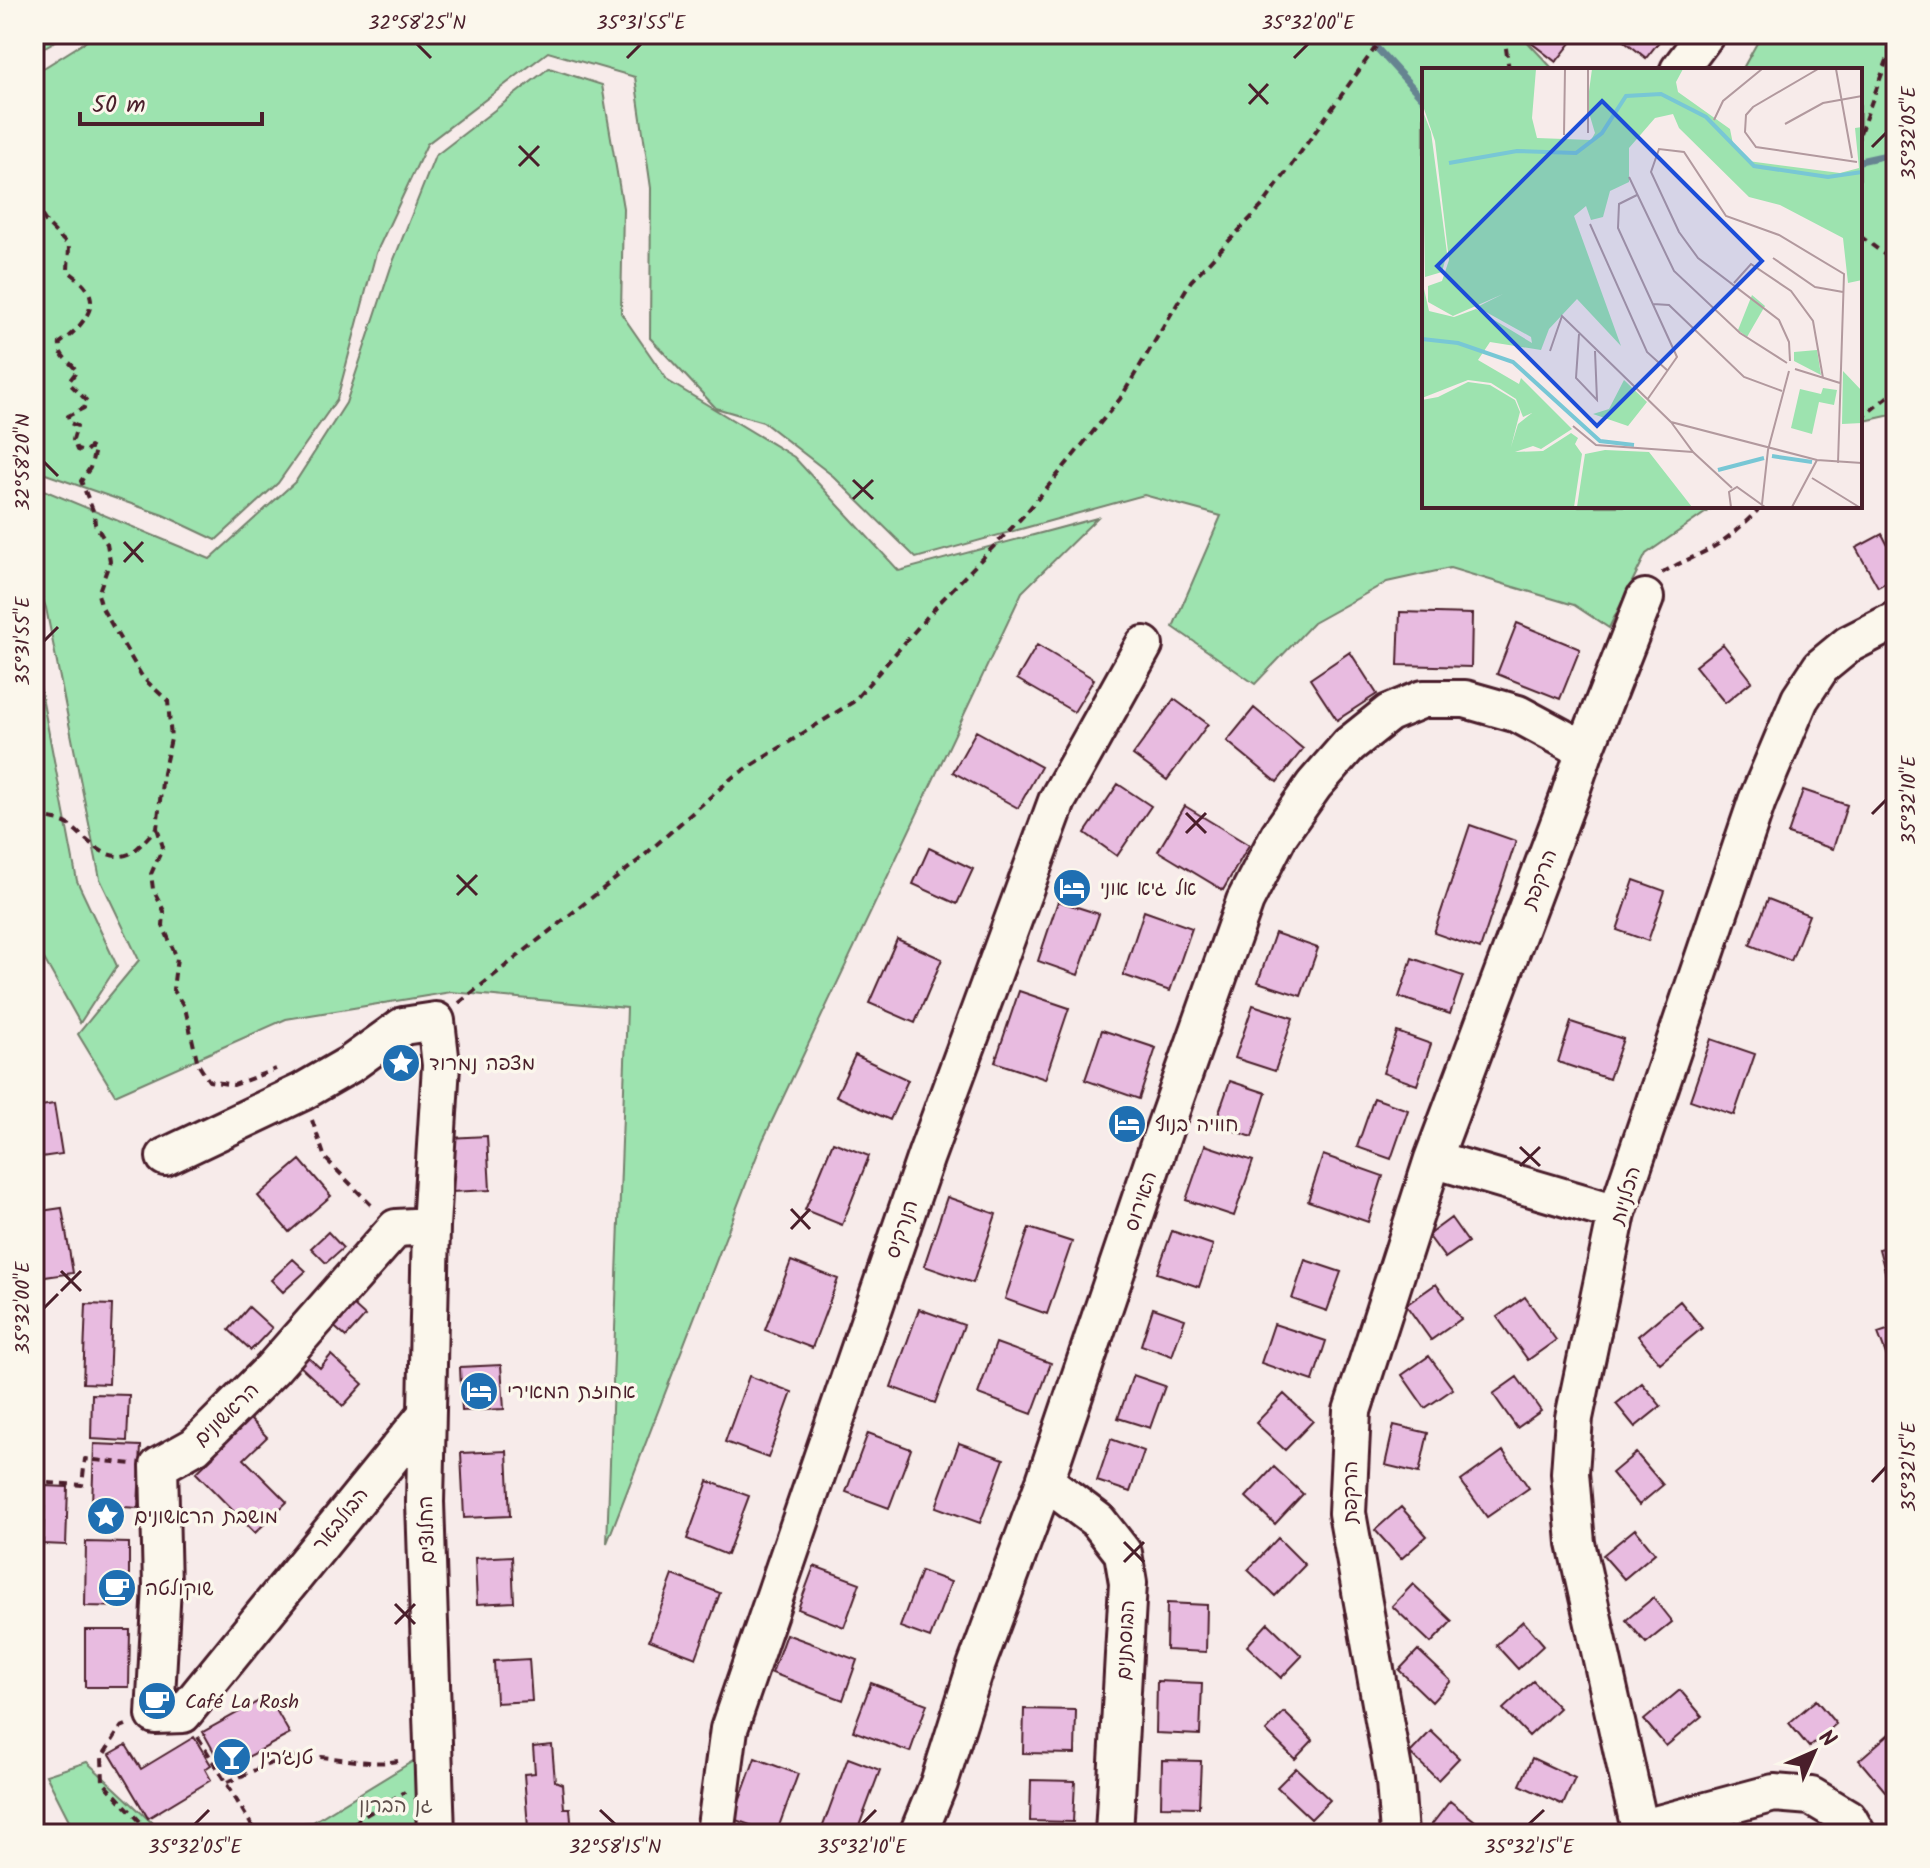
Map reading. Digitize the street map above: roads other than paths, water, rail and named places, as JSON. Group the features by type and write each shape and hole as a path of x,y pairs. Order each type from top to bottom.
{"street":[{"path":"1680,68 1706,34"},
{"name":"הרקפת","path":"1399,1834 1395,1781 1347,1513 1352,1411 1433,1159 1645,598"},
{"name":"הכלניות","path":"1641,1832 1576,1543 1570,1473 1574,1418 1617,1213 1757,801 1800,699 1821,667 1849,644 1896,620"},
{"name":"הנרקיס","path":"715,1834 729,1729 926,1156 1057,801 1144,645"},
{"name":"האירוס","path":"918,1834 939,1783 976,1666 1045,1481 1245,901 1279,835 1314,785 1349,745 1389,713 1423,699 1465,699 1518,714 1585,750"},
{"name":"החלוצים","path":"165,1157 302,1092 349,1065 403,1026 436,1021 441,1065 431,1226 425,1416 436,1834"},
{"path":"1433,1159 1617,1213"},
{"name":"הראשונים","path":"169,1714 159,1466 195,1446 272,1369 396,1228 431,1226"},
{"name":"הבולבאר","path":"169,1714 255,1623 425,1416"},
{"name":"הבוסתנים","path":"1045,1481 1098,1521 1123,1553 1128,1583 1114,1834"},
{"path":"1641,1832 1774,1793 1811,1796 1848,1818 1857,1834"}],"waterway":[{"path":"1364,34 1422,98"},
{"path":"1862,161 1896,153"}],"place":[{"name":"אל גיא אוני","path":"1072,888"},
{"name":"מצפה נמרוד","path":"401,1063"},
{"name":"חוויה בנוף","path":"1127,1124"},
{"name":"אחוזת המאירי","path":"479,1391"},
{"name":"מושבת הראשונים","path":"106,1516"},
{"name":"שוקולטה","path":"117,1588"},
{"name":"Café La Rosh","path":"157,1701"},
{"name":"טנג׳רין","path":"232,1757"}],"park label":[{"name":"גן הברון","path":"396,1805"}]}
